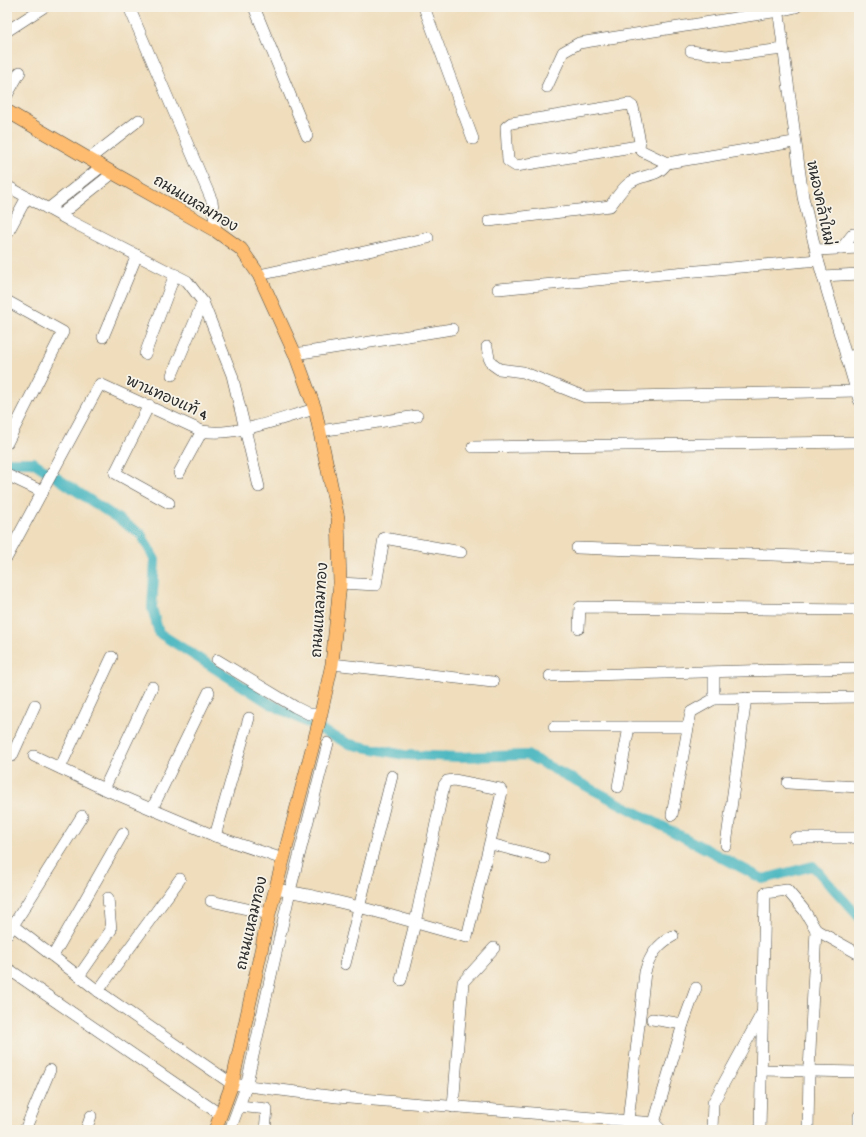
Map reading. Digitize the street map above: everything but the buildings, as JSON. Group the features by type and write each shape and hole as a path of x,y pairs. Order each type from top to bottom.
{"main road":[{"name":"ถนนแหลมทอง","path":"7,111 107,170 216,231 241,248 259,275 295,354 315,409 338,518 340,583 332,664 320,718 269,914 232,1084 215,1130"}],"street":[{"path":"7,31 44,7"},
{"path":"129,7 212,201 216,231"},
{"path":"254,7 307,136"},
{"path":"424,7 473,139"},
{"path":"547,87 563,52 579,43 796,7"},
{"name":"หนองคล้าใหม่","path":"778,9 794,142 803,197 822,276 858,395"},
{"path":"691,51 726,56 783,49"},
{"path":"7,95 20,72"},
{"path":"629,104 633,107 640,142 638,146 516,166 508,161 505,133 506,127 511,123 629,104"},
{"path":"89,159 139,120"},
{"path":"638,146 642,151 667,163 794,142"},
{"path":"489,221 610,206 630,182 654,175 663,169 667,163"},
{"path":"48,209 107,170"},
{"path":"60,215 107,170"},
{"path":"7,186 48,209 187,281 203,302 232,375 259,487"},
{"path":"7,234 27,197"},
{"path":"841,249 853,234 859,234"},
{"path":"259,275 428,238"},
{"path":"498,289 817,255 841,249 859,248"},
{"path":"103,337 137,255"},
{"path":"144,354 175,274"},
{"path":"822,276 859,274"},
{"path":"172,375 203,302"},
{"path":"7,443 64,332 8,303"},
{"path":"295,354 452,329"},
{"path":"487,347 492,364 499,369 523,372 585,397 858,395"},
{"path":"846,357 859,354"},
{"name":"พานทองแท้ 4","path":"45,488 100,384 149,405 202,431 223,432 245,428 315,409"},
{"path":"149,405 115,473 170,503"},
{"path":"320,431 417,416"},
{"path":"179,473 202,431"},
{"path":"473,447 859,442"},
{"path":"7,475 45,488 7,557"},
{"path":"340,583 376,585 384,538 461,552"},
{"path":"577,548 859,558"},
{"path":"579,628 580,607 859,610"},
{"path":"60,768 112,657"},
{"path":"217,660 295,707 320,718"},
{"path":"332,664 493,682"},
{"path":"550,676 714,673 859,668"},
{"path":"714,673 714,699"},
{"path":"104,789 152,687"},
{"path":"152,809 209,692"},
{"path":"672,815 691,712 714,699 859,697"},
{"path":"726,845 746,698"},
{"path":"7,754 12,756 35,705"},
{"path":"215,836 249,718"},
{"path":"554,727 688,727"},
{"path":"618,786 629,727"},
{"path":"230,1130 246,1086 290,891 328,743"},
{"path":"34,756 104,789 215,836 283,859"},
{"path":"344,964 392,776"},
{"path":"275,889 290,891 359,908 415,923 467,937 491,844 502,792 500,789 454,780 447,782 444,785 415,923 401,980"},
{"path":"788,783 859,786"},
{"path":"82,816 9,927 53,956 98,990 232,1084 337,1097 628,1121 658,1127 683,1024 696,988"},
{"path":"53,956 123,833"},
{"path":"795,838 859,838"},
{"path":"491,844 544,858"},
{"path":"98,990 180,879"},
{"path":"760,1130 765,893 787,890 804,910 816,930 859,954"},
{"path":"79,976 111,930 108,898"},
{"path":"211,901 269,914"},
{"path":"808,1130 808,1071 816,930"},
{"path":"628,1121 645,972 654,952 663,941 673,936"},
{"path":"453,1107 464,982 494,948"},
{"path":"7,968 221,1115"},
{"path":"712,1130 713,1103 763,1011"},
{"path":"652,1019 683,1024"},
{"path":"25,1130 50,1070"},
{"path":"762,1070 859,1072"},
{"path":"239,1106 267,1109 265,1130"},
{"path":"86,1130 91,1116"},
{"path":"859,1116 859,1130"}],"waterway":[{"path":"7,462 33,462 141,534 155,560 152,608 159,633 269,703 349,744 404,755 460,757 527,755 763,879 813,866 859,917"}]}
